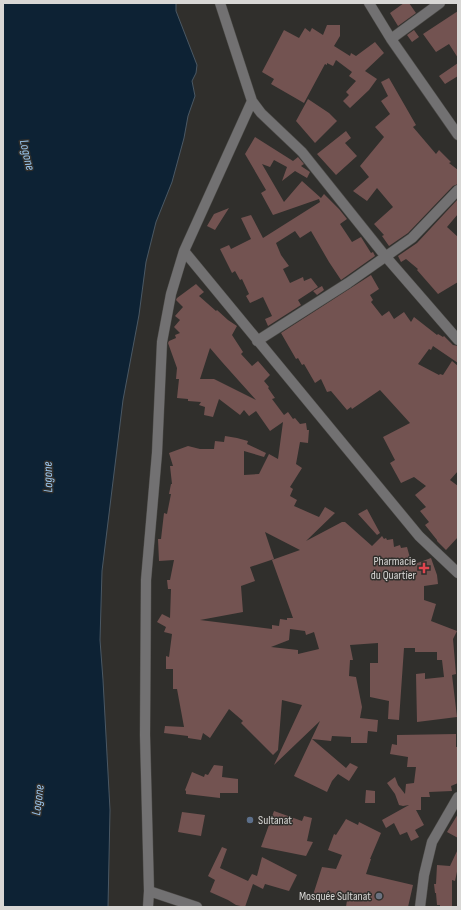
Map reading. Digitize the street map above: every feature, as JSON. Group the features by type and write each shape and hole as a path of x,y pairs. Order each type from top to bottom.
{"street":[{"path":"220,3 252,101 261,113 302,152 386,257 458,340"},
{"path":"369,3 391,39 458,135"},
{"path":"391,39 440,3"},
{"path":"148,907 149,891 145,735 146,580 157,452 162,342 171,294 184,251 252,101"},
{"path":"257,341 386,257 412,238 458,190"},
{"path":"184,251 418,536 458,573"},
{"path":"420,907 424,875 432,842 458,797"},
{"path":"149,891 197,907"}],"water":[{"name":"Logone","path":"3,3 176,3 176,11 197,65 196,73 192,81 195,96 188,116 184,138 172,182 156,222 146,262 139,315 123,400 102,571 100,640 110,810 108,907 3,907"}],"building":[{"path":"404,3 409,3 416,13 398,26 390,13"},
{"path":"458,11 458,58 449,44 436,52 423,34"},
{"path":"327,25 340,25 340,36 334,46 350,56 351,53 356,56 375,42 384,53 365,71 377,79 369,90 350,108 343,101 349,95 346,92 356,81 349,76 352,72 336,60 333,66 327,63 327,65 325,64 304,103 271,84 274,79 262,72 284,30 299,38 305,28 310,32 312,28 323,35"},
{"path":"414,30 419,37 412,42 407,35"},
{"path":"458,63 458,76 445,84 439,76"},
{"path":"389,78 416,125 413,127 436,154 439,150 451,162 449,163 458,170 458,184 453,186 408,233 389,246 382,236 384,235 374,224 393,207 377,188 367,201 353,191 369,177 360,166 384,137 375,127 390,114 381,101 388,96 381,82"},
{"path":"308,99 329,113 337,121 315,143 296,121"},
{"path":"346,131 351,138 345,143 357,156 336,175 317,154"},
{"path":"255,137 293,161 298,157 304,164 301,166 310,172 307,178 295,171 282,181 287,167 274,160 270,167 262,164 284,202 302,181 321,198 324,194 347,219 340,224 352,242 361,237 371,253 373,252 375,256 341,280 311,231 300,238 295,231 276,243 281,255 289,266 283,269 290,283 303,277 304,281 311,278 318,287 298,300 301,305 268,326 265,319 272,316 263,297 250,303 246,296 249,294 242,279 240,280 235,271 232,273 220,249 229,245 231,249 251,239 241,218 251,215 263,238 320,202 319,199 273,215 261,193 266,190 245,154"},
{"path":"458,199 458,214 447,227 458,237 458,282 438,294 417,270 418,269 406,259 401,262 398,256 417,243"},
{"path":"229,208 215,230 207,226 214,214"},
{"path":"371,275 379,289 370,295 373,300 371,302 382,316 389,311 394,319 404,312 411,322 414,317 437,335 444,336 453,345 458,346 458,363 433,346 418,364 439,375 443,375 452,361 458,366 458,471 450,480 458,486 458,537 446,550 425,525 429,522 420,511 426,507 415,495 426,486 414,477 401,483 390,463 395,460 383,437 410,423 380,390 352,409 351,407 347,410 331,391 327,392 321,379 315,383 304,364 302,365 298,358 296,359 281,333"},
{"path":"196,284 204,292 199,296 216,311 217,310 237,326 232,335 243,352 241,354 252,366 258,361 270,375 264,381 275,398 272,399 284,415 288,412 293,419 295,418 300,424 306,423 307,430 309,430 308,443 300,442 296,464 302,468 290,487 293,489 290,496 297,500 294,506 319,517 325,507 335,513 306,541 342,522 345,522 372,546 382,536 387,540 393,539 394,547 400,545 401,548 407,547 412,565 431,558 437,575 438,584 424,586 424,600 436,604 431,621 457,631 453,639 456,674 452,675 457,717 417,722 416,674 425,673 425,679 444,677 442,660 437,660 437,652 415,652 415,648 404,648 399,720 388,719 389,701 370,697 370,663 378,663 378,643 350,645 353,660 350,660 349,676 356,677 362,707 360,718 378,720 377,732 368,731 367,743 351,743 351,737 332,736 331,741 312,739 346,768 350,763 358,767 349,781 338,774 332,781 327,792 294,776 320,721 274,765 302,705 282,700 278,750 273,755 241,723 243,721 229,709 210,738 203,733 201,740 188,738 188,736 164,733 165,726 184,727 177,689 173,689 173,669 166,669 166,656 169,657 172,634 164,632 166,627 157,622 162,614 170,618 171,589 168,589 167,580 170,580 174,560 159,561 158,539 161,539 164,513 167,514 171,494 169,494 172,484 170,466 173,466 169,453 188,446 200,449 214,449 215,441 224,442 225,436 237,438 248,441 247,444 266,453 264,457 244,451 244,475 259,474 269,454 278,459 283,422 270,431 256,411 249,416 244,410 240,415 219,399 213,417 204,415 205,407 199,405 201,402 177,398 179,379 176,379 177,368 168,343 176,338 175,335 180,333 174,327 180,320 175,316 183,307 176,300","holes":["210,348 222,362 256,400 214,379 200,379","265,532 300,550 272,560 293,618 287,618 287,620 280,619 279,626 272,625 272,629 200,620 243,612 241,586 255,581 250,567 274,559","290,629 305,631 306,635 314,632 319,649 298,654 298,650 271,647 289,640"]},
{"path":"322,286 324,290 317,295 313,291"},
{"path":"367,509 380,533 377,535 358,514"},
{"path":"456,734 456,747 458,747 458,783 451,786 452,791 429,792 430,797 421,797 421,810 416,810 424,825 415,830 419,837 411,841 407,832 400,835 394,823 386,828 382,820 409,805 399,805 395,794 387,783 395,777 398,785 405,794 406,784 414,783 416,767 407,767 408,757 390,754 392,744 397,745 397,735"},
{"path":"214,765 223,766 222,777 238,779 238,793 220,793 220,798 186,794 185,790 192,772 204,777 205,774 208,775"},
{"path":"366,790 375,791 375,803 365,803"},
{"path":"274,811 302,821 304,816 312,818 307,841 313,842 306,856 261,847"},
{"path":"182,812 205,815 201,836 178,832"},
{"path":"458,814 458,838 447,832"},
{"path":"346,819 358,825 359,822 381,833 370,859 366,874 413,885 408,907 346,907 347,900 313,895 322,867 336,869 342,855 328,850 334,834 336,835"},
{"path":"222,847 227,849 220,868 248,881 252,874 257,876 262,857 297,875 289,891 265,884 263,889 253,884 245,907 236,905 210,892 215,880 208,876"},
{"path":"458,849 458,867 455,881 452,880 452,907 440,907 440,905 437,905 434,884 436,884 437,865 450,866"}],"place":[{"name":"Pharmacie du Quartier","path":"424,568"},
{"name":"Sultanat","path":"250,820"},
{"name":"Mosquée Sultanat","path":"379,896"}]}
